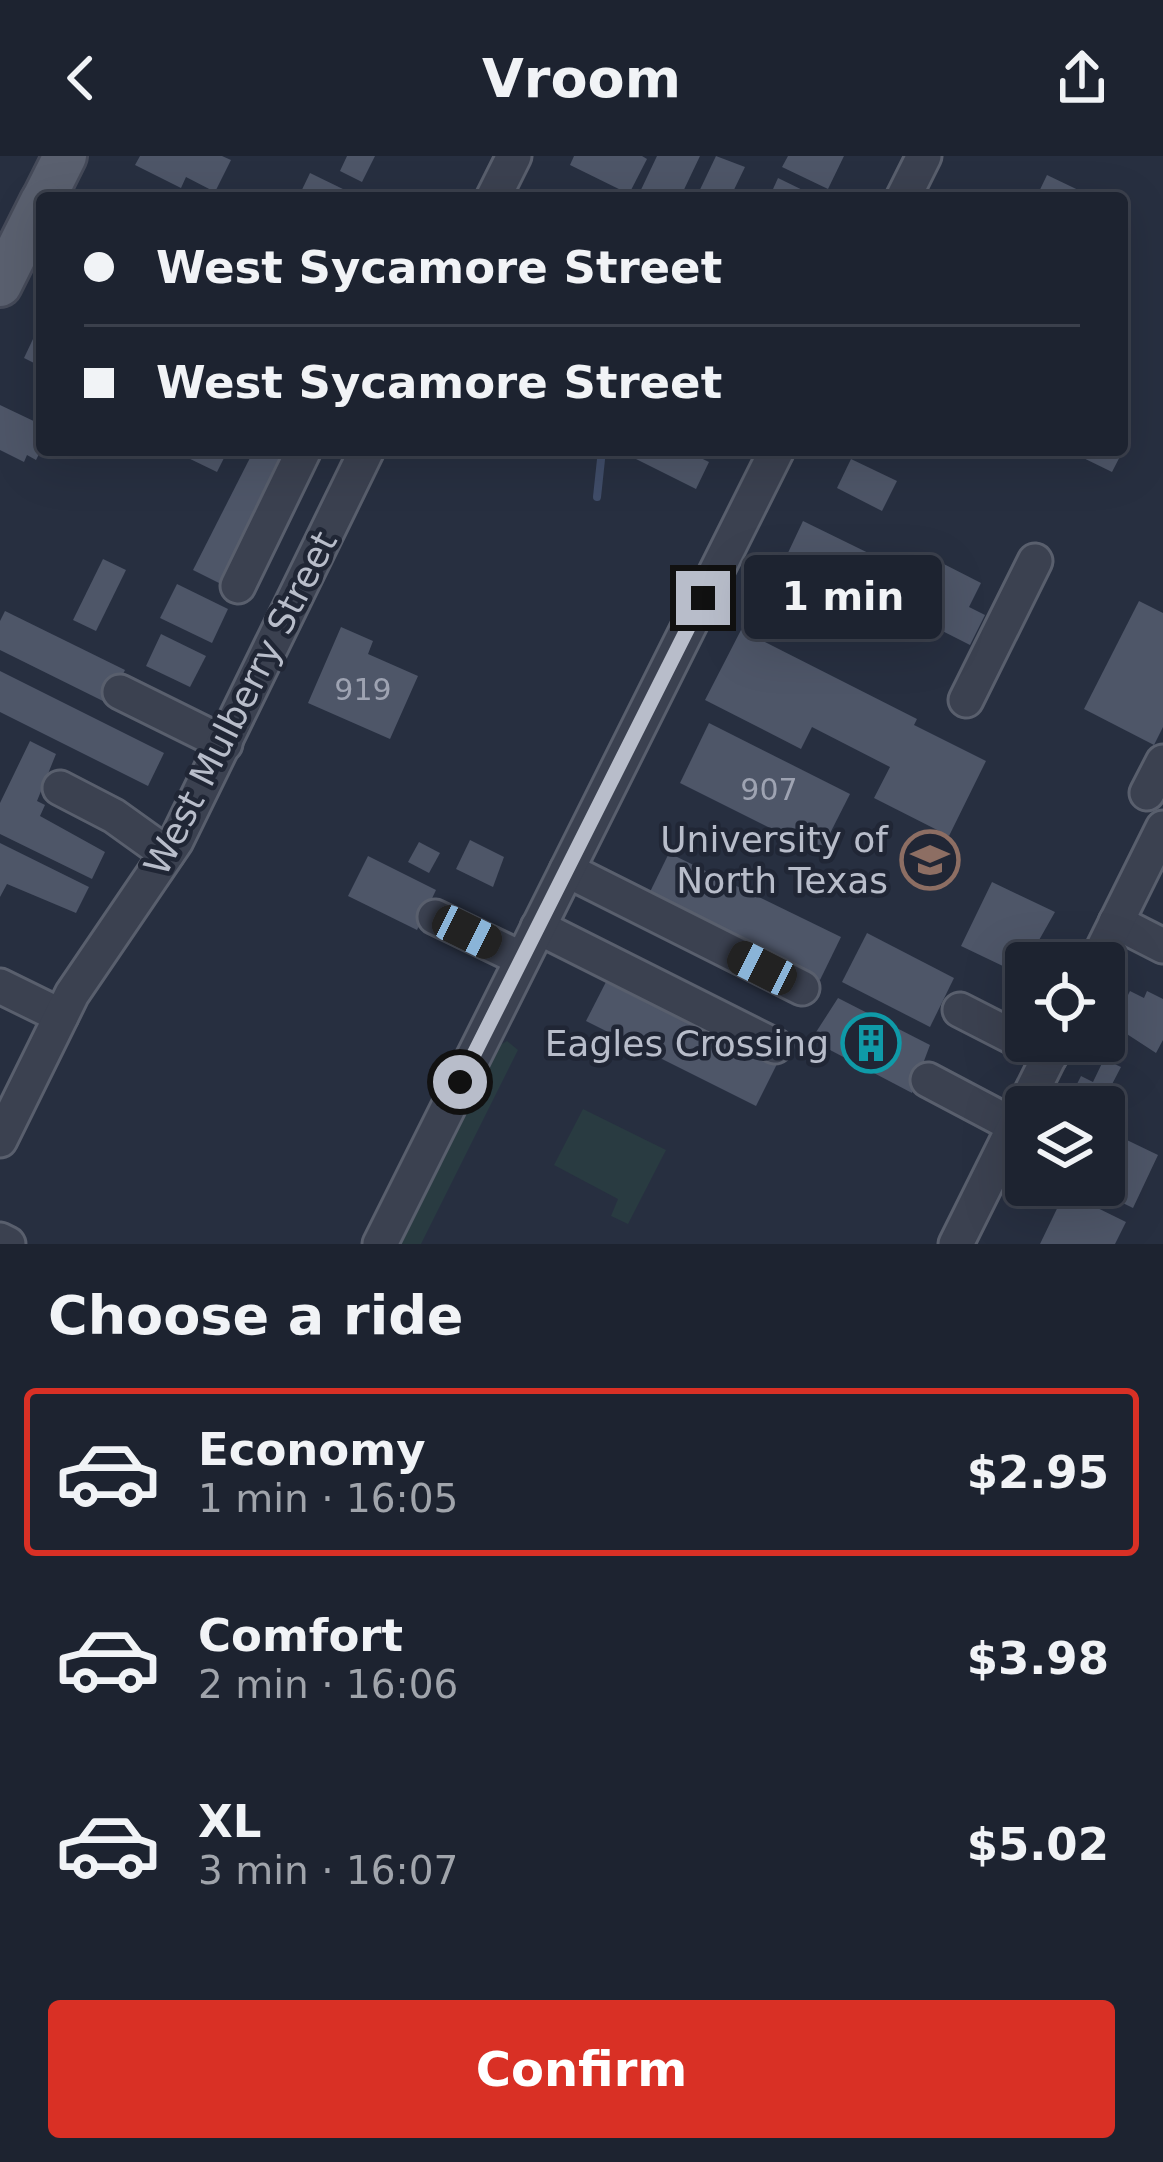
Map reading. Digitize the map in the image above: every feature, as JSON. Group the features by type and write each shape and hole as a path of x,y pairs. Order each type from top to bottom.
{"main road":[{"path":"47,192 65,156"},
{"path":"0,285 36,214"}],"street":[{"path":"496,192 514,156"},
{"path":"906,192 924,156"},
{"path":"238,586 301,456"},
{"name":"West Mulberry Street","path":"0,1140 61,1016 167,854 364,456"},
{"path":"380,1244 774,456"},
{"path":"282,496 334,520"},
{"path":"965,700 1035,561"},
{"path":"120,692 225,744"},
{"path":"1147,793 1163,762"},
{"path":"60,788 114,816 167,854"},
{"path":"1106,942 1163,828"},
{"path":"567,870 802,988"},
{"path":"435,917 522,959"},
{"path":"1116,922 1163,946"},
{"path":"538,927 775,1046"},
{"path":"0,986 61,1016"},
{"path":"960,1010 1005,1028"},
{"path":"928,1080 1005,1121"},
{"path":"956,1244 1005,1146"},
{"path":"0,1240 8,1244"}],"shaded area":[{"path":"507,1041 518,1050 421,1244 398,1244 498,1046"},
{"path":"583,1109 666,1150 628,1224 611,1216 618,1199 554,1165"}],"building":[{"path":"140,156 222,156 231,160 215,192 186,177 181,188 135,165"},
{"path":"347,156 375,156 362,182 340,171"},
{"path":"574,156 647,159 630,192 570,165"},
{"path":"657,156 700,156 683,192 640,192"},
{"path":"716,156 745,167 733,192 699,192"},
{"path":"788,156 844,156 828,189 782,167"},
{"path":"310,173 347,191 346,192 301,192"},
{"path":"1047,175 1082,192 1039,192"},
{"path":"778,178 807,192 772,192"},
{"path":"36,333 36,364 24,358"},
{"path":"0,405 36,422 36,460 27,455 24,462 0,450"},
{"path":"184,456 225,456 217,472"},
{"path":"251,456 286,456 221,584 193,570"},
{"path":"696,456 709,462 696,489 632,457"},
{"path":"1079,456 1120,456 1112,472"},
{"path":"851,459 897,481 882,511 837,488"},
{"path":"803,521 897,567 879,602 786,557"},
{"path":"103,559 126,570 96,631 73,620"},
{"path":"934,559 981,583 969,607 985,615 970,645 897,608 919,564 929,570"},
{"path":"177,584 228,609 212,643 160,618"},
{"path":"1139,601 1163,613 1163,727 1154,745 1084,709"},
{"path":"5,611 125,670 109,704 0,650 0,621"},
{"path":"341,627 373,641 368,654 418,676 390,739 308,703"},
{"path":"741,630 917,719 914,725 986,761 949,836 874,798 890,767 812,727 801,749 705,700"},
{"path":"161,634 206,656 190,687 146,666"},
{"path":"0,671 164,753 148,786 0,712"},
{"path":"709,723 850,794 820,853 680,783"},
{"path":"30,741 56,754 37,801 45,805 40,816 105,852 92,879 0,834 0,803"},
{"path":"470,840 504,857 493,887 456,869"},
{"path":"419,842 440,853 429,873 408,862"},
{"path":"0,843 89,887 76,913 7,884 0,897"},
{"path":"669,853 841,937 820,980 648,896"},
{"path":"368,856 436,890 417,930 348,896"},
{"path":"992,882 1055,912 1038,942 1005,942 1005,967 961,946"},
{"path":"867,933 954,978 930,1027 842,982"},
{"path":"608,978 778,1062 756,1106 586,1021"},
{"path":"1130,991 1144,998 1147,991 1163,999 1163,1040 1156,1053 1125,1033 1125,1001"},
{"name":"Eagles Crossing","path":"838,998 930,1045 912,1093 811,1040"},
{"path":"1103,1062 1121,1067 1111,1086 1076,1086 1081,1076 1093,1082"},
{"path":"1125,1139 1158,1155 1133,1208 1125,1204"},
{"path":"1058,1206 1093,1206 1126,1222 1115,1244 1040,1244"}],"waterway":[{"path":"597,497 601,456"}],"place":[{"name":"University of North Texas","path":"930,860"},
{"name":"Eagles Crossing","path":"871,1043"}],"route":[{"path":"460,1082 703,598"}]}
